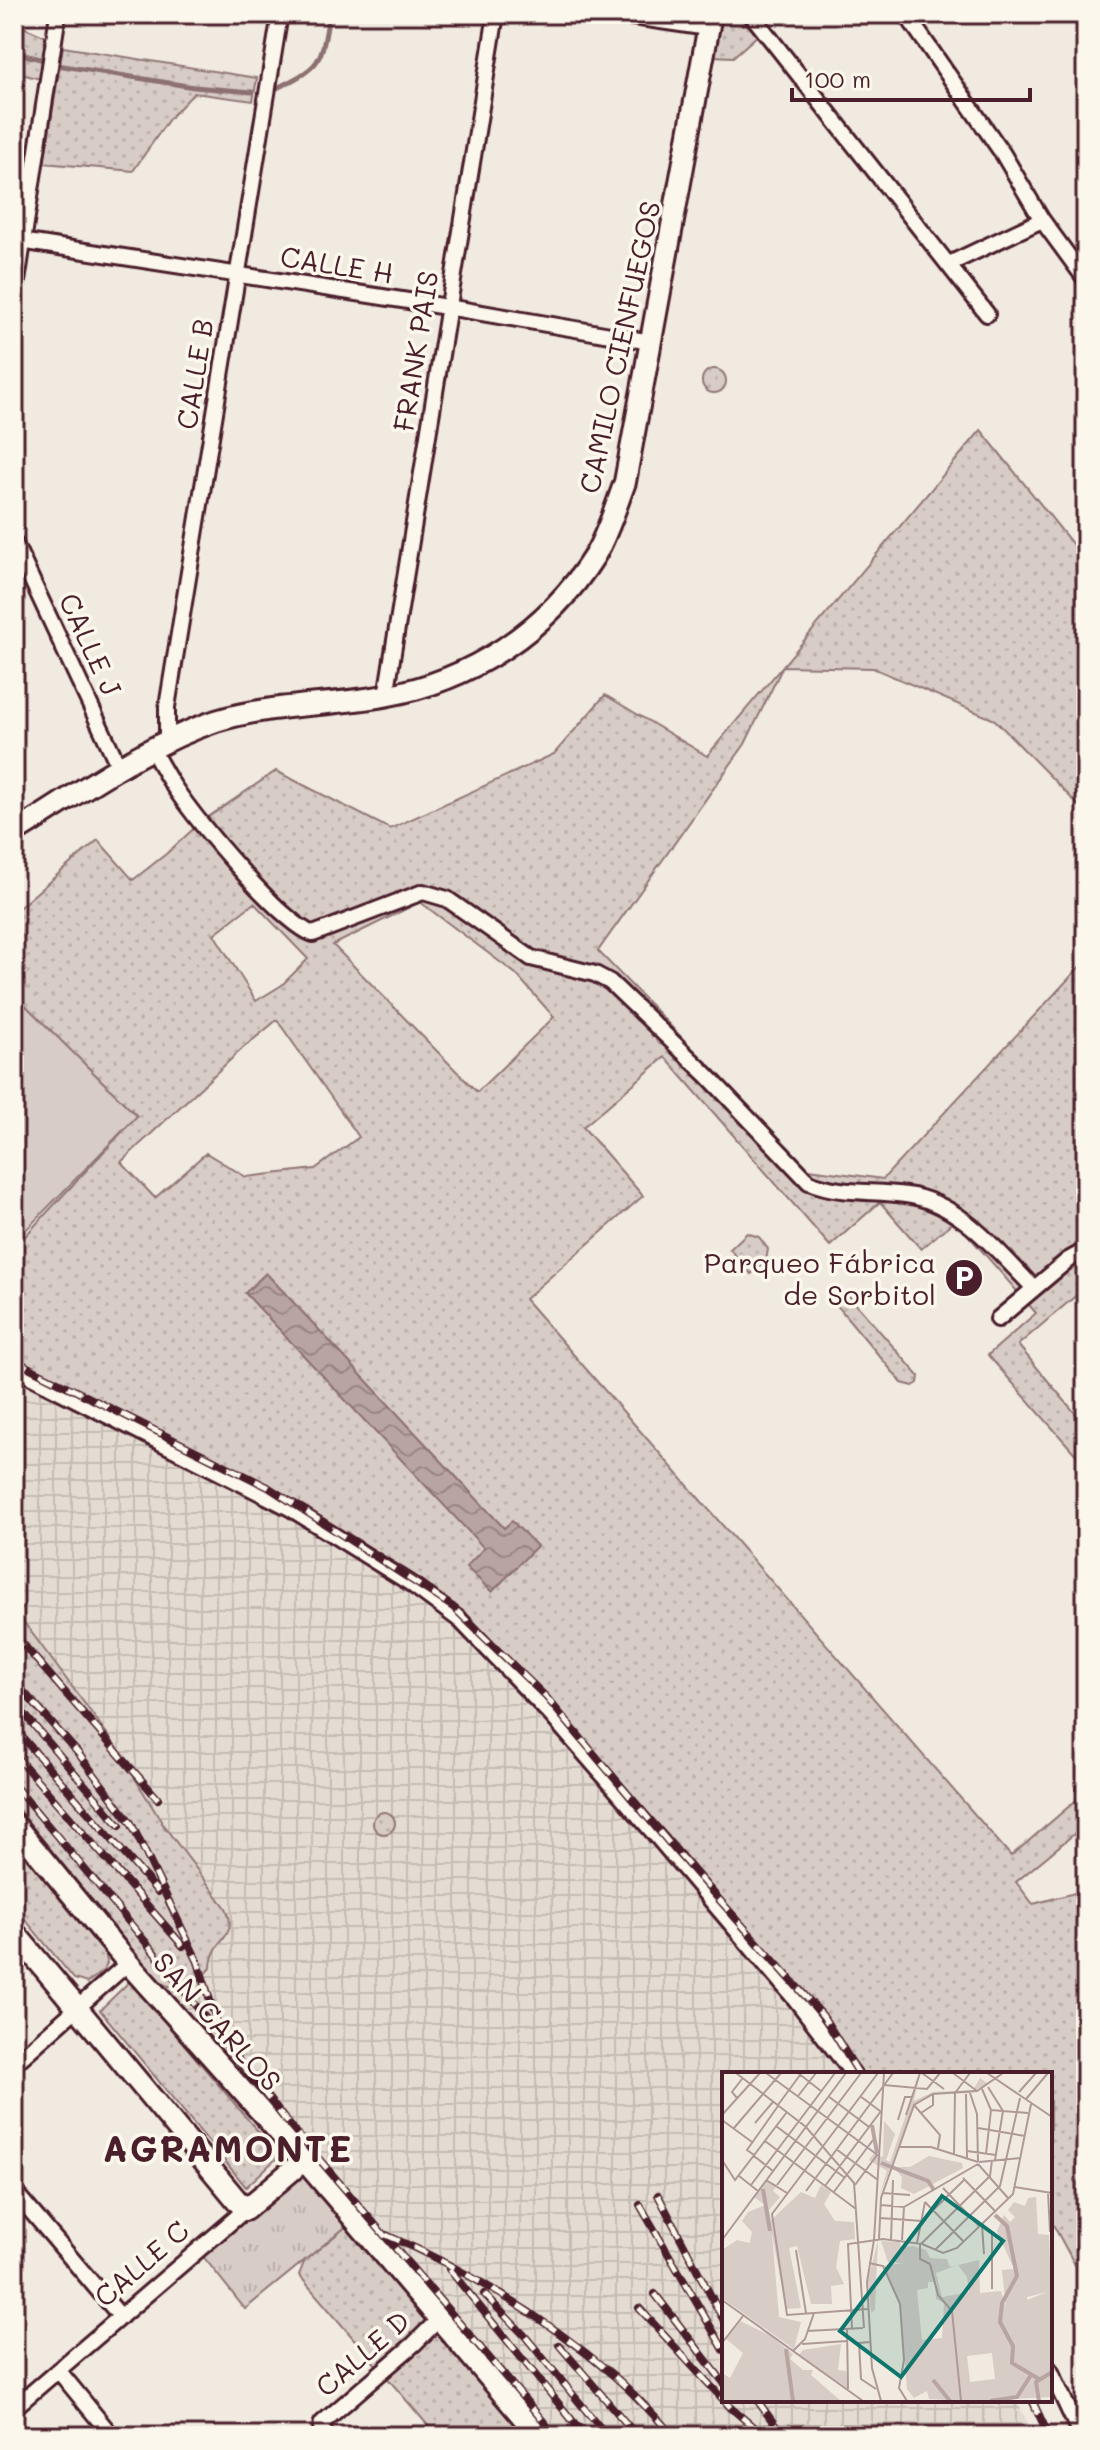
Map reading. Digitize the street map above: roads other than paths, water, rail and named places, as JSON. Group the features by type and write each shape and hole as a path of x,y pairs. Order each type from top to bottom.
{"street":[{"path":"14,301 19,241 58,14"},
{"name":"CALLE B","path":"160,746 280,14"},
{"name":"FRANK PAIS","path":"386,696 496,14"},
{"path":"613,14 710,21"},
{"path":"751,14 987,314"},
{"path":"906,14 1003,154 1042,220 1086,280"},
{"name":"CAMILO CIENFUEGOS","path":"14,833 160,746 215,722 236,716 386,696 457,674 505,650 571,590 597,552 625,482 710,21"},
{"path":"949,264 1042,220"},
{"name":"CALLE H","path":"19,241 651,342"},
{"name":"CALLE J","path":"14,542 120,769"},
{"path":"160,746 173,786 259,889 300,929 313,934 423,892 447,899 531,958 595,974 610,982 707,1075 809,1182 827,1190 903,1194 939,1204 965,1221 1034,1288"},
{"path":"998,1319 1068,1260 1086,1250"},
{"path":"14,1368 290,1508 410,1583 460,1620 551,1715 650,1827 796,2000 851,2072"},
{"name":"SAN CARLOS","path":"14,1824 128,1963 304,2160 539,2436"},
{"path":"14,1932 245,2210"},
{"path":"14,2064 128,1963"},
{"name":"CALLE C","path":"14,2408 304,2160"},
{"path":"14,2191 121,2317"},
{"name":"CALLE D","path":"324,2431 331,2414 438,2320"},
{"path":"58,2370 112,2436"},
{"path":"1052,2374 1081,2436"}],"water":[{"path":"266,1273 504,1528 512,1521 537,1546 492,1592 466,1567 484,1548 245,1293"}],"waterway":[{"path":"275,89 302,75 316,62 324,44 329,14"},
{"path":"14,52 44,60"},
{"path":"57,65 194,87 252,92"}],"railway":[{"path":"14,1360 268,1487 453,1607 546,1697 675,1850 823,2016 858,2072"},
{"path":"14,1604 18,1609"},
{"path":"14,1634 158,1799"},
{"path":"14,1681 78,1753 131,1823 198,1962 219,2029"},
{"path":"14,1702 120,1826"},
{"path":"14,1728 158,1892"},
{"path":"14,1754 183,1946"},
{"path":"14,1785 149,1946 283,2117 556,2436"},
{"path":"658,2195 722,2317"},
{"path":"640,2205 722,2347"},
{"path":"386,2235 476,2280 561,2334 622,2383 674,2436"},
{"path":"449,2269 585,2436"},
{"path":"484,2294 524,2335 607,2436"},
{"path":"655,2294 722,2380"},
{"path":"639,2308 722,2398"},
{"path":"559,2345 637,2436"},
{"path":"725,2402 764,2436"},
{"path":"758,2402 783,2436"},
{"path":"1033,2402 1049,2436"}],"place":[{"name":"Parqueo Fábrica de Sorbitol","path":"964,1278"}],"district":[{"name":"AGRAMONTE","path":"228,2147"}]}
